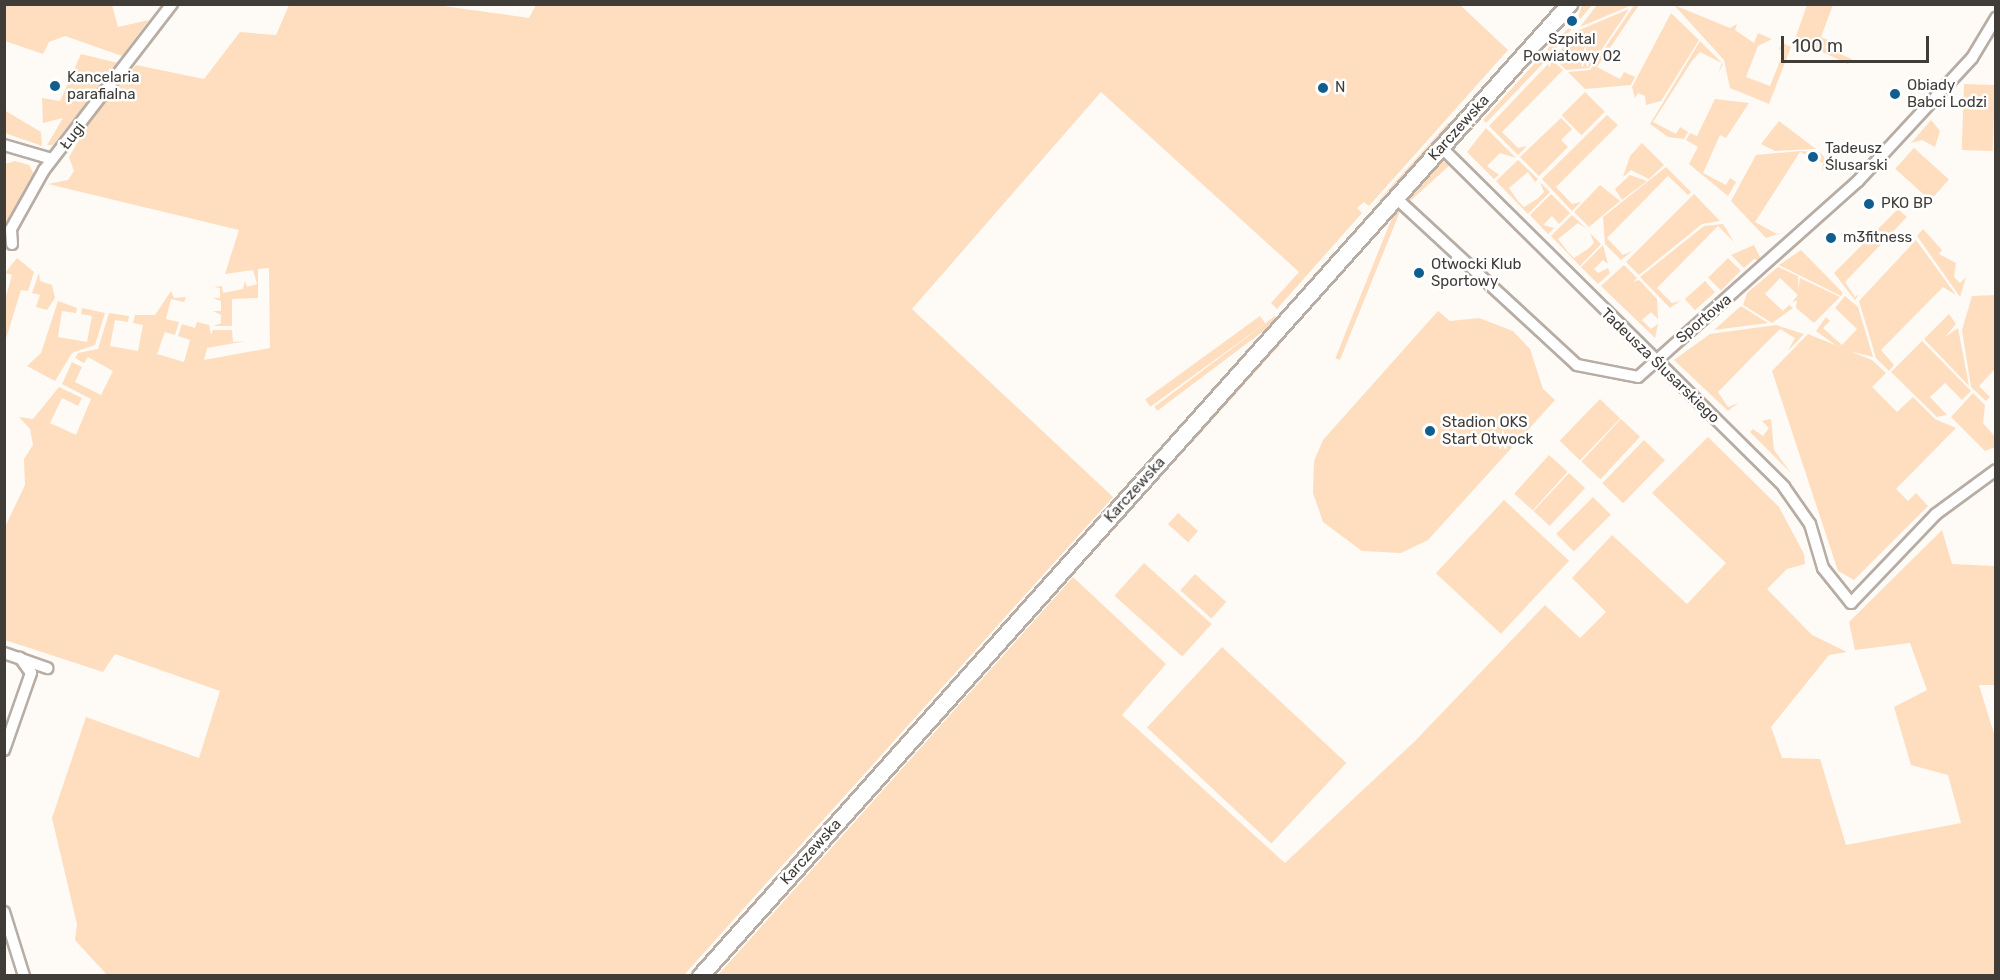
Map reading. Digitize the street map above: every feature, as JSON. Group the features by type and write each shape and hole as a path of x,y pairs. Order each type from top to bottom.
{"main road":[{"name":"Karczewska","path":"700,975 1569,4"}],"street":[{"name":"Ługi","path":"12,244 11,229 51,159 172,4"},
{"name":"Sportowa","path":"1396,198 1577,365 1638,377 1807,230 1990,41 1995,18"},
{"path":"4,145 51,159"},
{"name":"Tadeusza Ślusarskiego","path":"1441,147 1654,361 1784,487 1810,524 1823,568 1851,603 1936,514 1995,470"},
{"path":"4,653 47,668"},
{"path":"4,750 31,673 20,658"},
{"path":"5,914 24,975"}],"shaded area":[{"path":"5,4 112,5 118,27 149,20 122,56 65,36 49,42 43,54 5,41"},
{"path":"1459,4 1508,50 1369,206 1364,202 1357,208 1362,213 1277,309 1271,303 1299,272 1101,92 912,309 1113,497 684,975 107,975 75,940 77,924 52,818 86,717 199,758 220,691 115,654 103,672 5,640 5,527 25,485 24,459 33,445 30,429 19,417 33,419 59,387 82,398 78,406 62,398 50,423 76,435 91,399 62,384 72,362 82,367 75,382 101,395 113,371 88,357 84,363 75,358 78,353 98,349 109,313 129,316 128,322 115,320 110,346 138,351 143,325 133,323 135,315 155,315 171,291 174,298 186,297 184,302 171,299 166,319 179,322 175,335 165,332 157,354 184,362 190,340 178,336 182,324 195,328 197,322 209,325 211,335 213,330 232,330 233,342 246,341 207,348 204,360 270,348 269,268 258,269 258,298 232,299 232,326 214,326 221,323 221,315 213,311 221,311 221,301 213,298 220,298 220,288 214,287 222,286 223,293 243,289 245,281 247,287 257,284 253,270 225,274 239,230 48,184 68,180 74,171 69,157 92,118 136,65 204,79 240,32 276,35 289,5 436,5 529,18 536,5"},
{"path":"1597,4 1632,5 1580,27"},
{"path":"1635,4 1639,5 1597,67 1620,79 1624,72 1635,77 1631,85 1585,89 1568,72 1590,70"},
{"path":"1582,5 1592,5 1550,55 1547,49 1577,20"},
{"path":"1674,5 1730,28 1737,24 1735,30 1754,43 1758,33 1772,39 1758,46 1746,77 1770,86 1784,51 1779,49 1783,43 1791,47 1769,104 1730,88 1724,60"},
{"path":"1807,5 1833,5 1821,37 1828,40 1825,48 1852,59 1848,64 1795,39"},
{"path":"1629,9 1589,68 1566,70 1554,58 1577,31"},
{"path":"1671,13 1699,40 1661,101 1646,105 1645,96 1638,93 1635,98 1632,87"},
{"path":"1700,41 1722,63 1700,52 1692,61 1653,122 1676,134 1680,127 1688,132 1684,139 1668,137 1650,124"},
{"path":"1544,53 1548,58 1486,123 1483,120"},
{"path":"81,54 118,63 53,145 47,145 63,118 43,123 42,98 60,101"},
{"path":"1552,60 1563,70 1502,132 1518,148 1527,146 1518,155 1489,126"},
{"path":"1964,84 1995,85 1993,151 1962,150"},
{"path":"1585,92 1605,112 1581,135 1562,115"},
{"path":"1715,99 1749,103 1726,138 1720,135 1703,173 1726,185 1730,178 1736,182 1728,196 1689,164 1698,147 1686,140 1690,133 1697,136"},
{"path":"4,110 41,132 42,146 5,133"},
{"path":"1607,115 1618,125 1556,187 1572,204 1581,202 1572,211 1542,179"},
{"path":"1561,118 1572,129 1561,140 1568,147 1539,176 1520,157"},
{"path":"1931,120 1940,131 1935,147 1922,140 1911,143"},
{"path":"1779,121 1816,149 1775,151 1761,144"},
{"path":"1448,123 1452,127 1371,209"},
{"path":"1486,128 1516,158 1500,153 1487,166 1499,175 1494,179 1467,152"},
{"path":"1642,143 1664,165 1649,179 1631,170 1623,177 1630,156"},
{"path":"1914,148 1949,179 1930,200 1895,169"},
{"path":"1800,151 1820,152 1827,161 1822,172 1823,163 1800,152 1755,222 1777,234 1785,232 1766,238 1731,201 1756,155"},
{"path":"1438,160 1451,164 1408,203 1407,197"},
{"path":"1518,160 1538,179 1535,182 1528,172 1509,188 1524,207 1544,192 1540,182 1550,192 1528,214 1496,181"},
{"path":"15,161 29,165 35,176 5,236 5,164"},
{"path":"1666,167 1691,192 1688,195 1668,176 1607,238 1623,255 1632,251 1621,260 1605,244 1603,217"},
{"path":"1630,175 1647,181 1622,200 1615,189"},
{"path":"1600,185 1620,201 1589,227 1574,212"},
{"path":"1551,194 1570,213 1559,224 1552,216 1543,225 1554,228 1548,234 1530,215"},
{"path":"1694,194 1720,221 1702,224 1639,275 1626,262"},
{"path":"1396,208 1401,210 1340,360 1335,358"},
{"path":"1898,209 1907,217 1845,282 1855,297 1859,294 1855,300 1834,273"},
{"path":"1572,215 1587,229 1578,223 1558,239 1574,258 1594,243 1590,233 1601,244 1580,266 1551,236"},
{"path":"1723,224 1734,242 1718,226 1657,288 1672,303 1680,301 1670,308 1640,277 1704,226"},
{"path":"1923,229 1942,250 1939,254 1956,263 1954,277 1960,283 1966,277 1960,297 1917,236"},
{"path":"1916,240 1956,295 1943,287 1881,350 1894,365 1889,371 1876,358 1859,301"},
{"path":"1603,245 1608,264 1603,260 1594,269 1598,273 1608,268 1610,273 1598,284 1581,267"},
{"path":"1754,245 1762,261 1754,259 1744,268 1731,255"},
{"path":"1801,250 1843,293 1841,296 1779,265"},
{"path":"17,258 34,272 28,291 21,290 5,342 5,300 12,275 5,273"},
{"path":"1728,258 1741,271 1721,291 1708,278"},
{"path":"1624,265 1637,278 1633,282 1639,280 1657,299 1658,319 1651,312 1642,320 1651,329 1658,324 1655,338 1601,286"},
{"path":"1778,267 1798,276 1799,300 1792,302 1798,295 1780,278 1765,294 1783,311 1789,305 1793,308 1772,323 1743,305 1747,293"},
{"path":"39,273 40,281 52,285 55,298 47,310 36,307 40,295 32,293"},
{"path":"1800,278 1840,297 1814,323 1796,308"},
{"path":"1705,281 1715,292 1695,310 1685,299"},
{"path":"1996,295 1995,369 1979,386 1990,397 1986,401 1971,387 1962,330 1972,296"},
{"path":"1845,296 1858,307 1873,357 1841,349 1816,331 1826,317 1830,321 1823,328 1842,345 1857,329 1835,308"},
{"path":"58,301 77,308 76,313 62,311 58,337 87,342 92,316 81,314 82,308 105,313 95,345 72,353 55,381 27,366 41,353"},
{"path":"1741,306 1768,323 1714,330"},
{"name":"Stadion OKS Start Otwock","path":"1438,311 1450,321 1479,318 1513,331 1530,349 1543,389 1555,400 1428,540 1401,553 1362,551 1323,522 1313,493 1314,461 1323,440"},
{"path":"1949,314 1956,324 1945,337 1958,328 1969,386 1924,339"},
{"path":"1260,316 1265,323 1150,407 1145,399"},
{"path":"1275,316 1278,320 1157,411 1154,407"},
{"path":"1776,325 1804,334 1788,351 1795,338 1780,329 1760,349 1718,392 1728,407 1738,403 1728,411 1674,360 1710,334"},
{"path":"1808,334 1872,360 1886,373 1872,387 1897,412 1913,397 1935,419 1956,428 1896,489 1908,501 1916,493 1928,506 1854,580 1838,571 1772,371"},
{"path":"1277,337 1284,340 1191,444 1189,440"},
{"path":"1922,341 1971,391 1962,400 1945,383 1930,397 1947,415 1937,417 1891,372"},
{"path":"1973,393 1985,405 1983,423 1995,437 1995,447 1985,451 1951,417"},
{"path":"1600,399 1620,418 1580,460 1560,441"},
{"path":"1621,419 1640,437 1600,479 1581,461"},
{"path":"1771,419 1774,450 1791,473 1750,432 1753,429 1763,436 1769,428 1762,421"},
{"path":"1708,437 1779,507 1804,554 1805,564 1787,569 1767,589 1812,635 1847,652 1829,655 1771,727 1782,758 1820,759 1846,845 1961,823 1948,775 1911,765 1894,707 1927,690 1910,643 1855,650 1849,622 1942,530 1952,564 1995,566 1995,685 1979,685 1995,737 1995,975 718,975 1073,577 1166,664 1122,715 1285,863 1415,741 1545,605 1580,638 1606,612 1572,578 1612,535 1687,604 1726,563 1652,493"},
{"path":"1644,440 1665,460 1623,503 1602,483"},
{"path":"1549,455 1568,472 1533,510 1514,494"},
{"path":"1163,465 1168,469 715,975 707,976"},
{"path":"1569,473 1585,488 1550,526 1534,511"},
{"path":"1593,497 1611,515 1574,551 1556,534"},
{"path":"1504,500 1569,561 1501,634 1436,573"},
{"path":"1178,513 1198,531 1188,542 1168,524"},
{"path":"1144,563 1212,624 1182,657 1115,596"},
{"path":"1195,574 1226,602 1211,618 1180,590"},
{"path":"1222,647 1346,763 1271,843 1147,727"}],"place":[{"name":"Szpital Powiatowy 02","path":"1572,21"},
{"name":"Kancelaria parafialna","path":"55,86"},
{"name":"N","path":"1323,88"},
{"name":"Obiady Babci Lodzi","path":"1895,94"},
{"name":"Tadeusz Ślusarski","path":"1813,157"},
{"name":"PKO BP","path":"1869,204"},
{"name":"m3fitness","path":"1831,238"},
{"name":"Otwocki Klub Sportowy","path":"1419,273"},
{"name":"Stadion OKS Start Otwock","path":"1430,431"}]}
